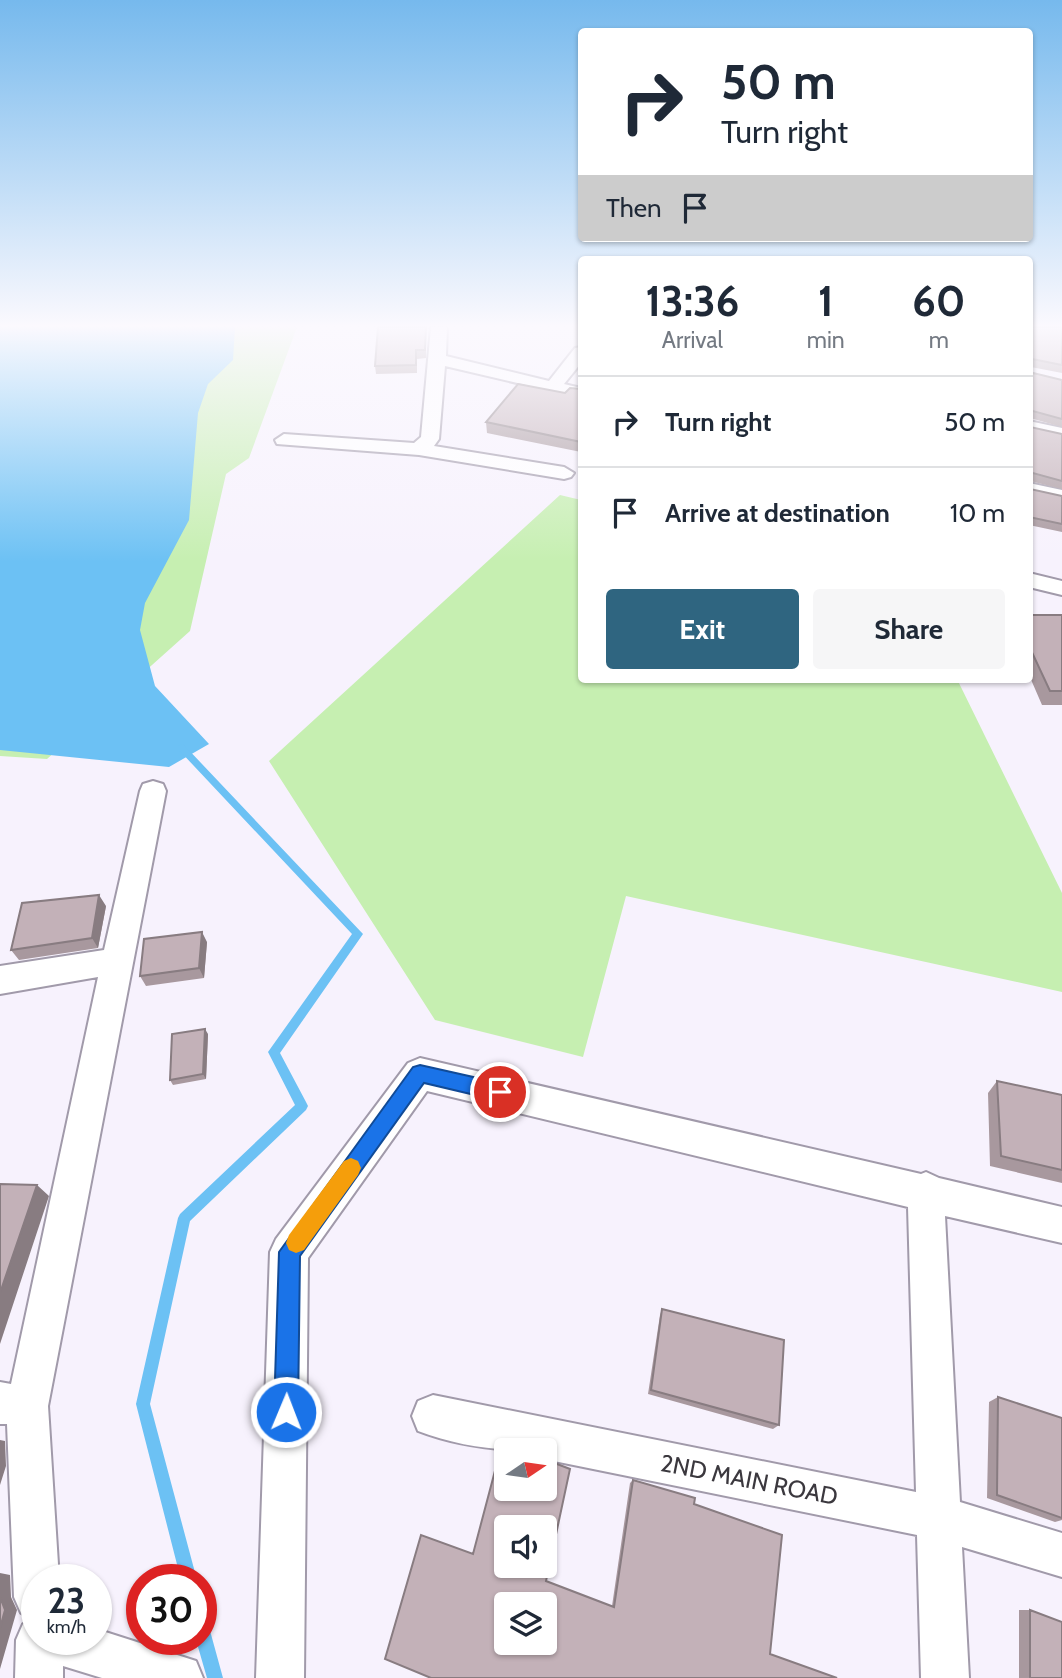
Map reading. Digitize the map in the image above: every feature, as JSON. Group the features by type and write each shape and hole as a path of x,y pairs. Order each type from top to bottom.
{"street":[{"path":"419,449 430,439 433,405"},
{"path":"1033,428 1062,434"},
{"path":"284,440 419,449 564,473"},
{"path":"1033,490 1062,496"},
{"path":"1033,581 1062,588"},
{"path":"33,1564 14,1404 117,961 153,790"},
{"path":"0,980 117,961"},
{"path":"280,1678 289,1252 420,1074 1062,1224"},
{"path":"926,1191 945,1678"},
{"name":"2ND MAIN ROAD","path":"433,1416 939,1518 1062,1555"},
{"path":"39,1655 39,1678"},
{"path":"103,1655 179,1678"}],"green space":[{"path":"0,405 268,405 249,458 226,474 190,631 47,759 0,756"},
{"path":"560,495 578,499 578,683 959,683 1062,893 1062,992 626,896 583,1057 435,1020 269,761"}],"water":[{"path":"0,405 201,405 189,520 145,603 140,630 155,686 209,744 169,767 0,750"}],"building":[{"path":"500,405 578,405 578,441 486,422"},
{"path":"1033,405 1062,405 1062,419 1033,411"},
{"path":"1033,428 1062,434 1062,481 1033,473"},
{"path":"1033,490 1062,496 1062,524 1033,518"},
{"path":"1033,615 1062,615 1062,691 1050,691 1033,655"},
{"path":"99,895 92,938 11,950 22,903"},
{"path":"202,932 199,968 140,976 144,939"},
{"path":"205,1029 203,1074 170,1080 172,1034"},
{"path":"997,1081 1062,1095 1062,1170 1001,1156"},
{"path":"0,1184 37,1185 0,1293"},
{"path":"662,1309 784,1340 779,1425 651,1390"},
{"path":"998,1397 1062,1418 1062,1518 997,1495"},
{"path":"557,1464 570,1469 557,1530 557,1515 494,1515 494,1578 547,1578 546,1581 614,1607 633,1480 695,1498 694,1504 782,1535 770,1654 837,1678 431,1678 385,1659 421,1535 473,1554 494,1474 494,1502 556,1502"},
{"path":"0,1597 5,1610 0,1628"},
{"path":"1030,1610 1062,1622 1062,1678 1030,1678"}],"waterway":[{"path":"181,747 358,934 274,1052 302,1106 184,1218 143,1404 185,1564"},
{"path":"209,1655 215,1678"}],"slow traffic":[{"path":"296,1243 351,1168"}],"route":[{"path":"286,1412 289,1252 420,1074 500,1092"}]}
